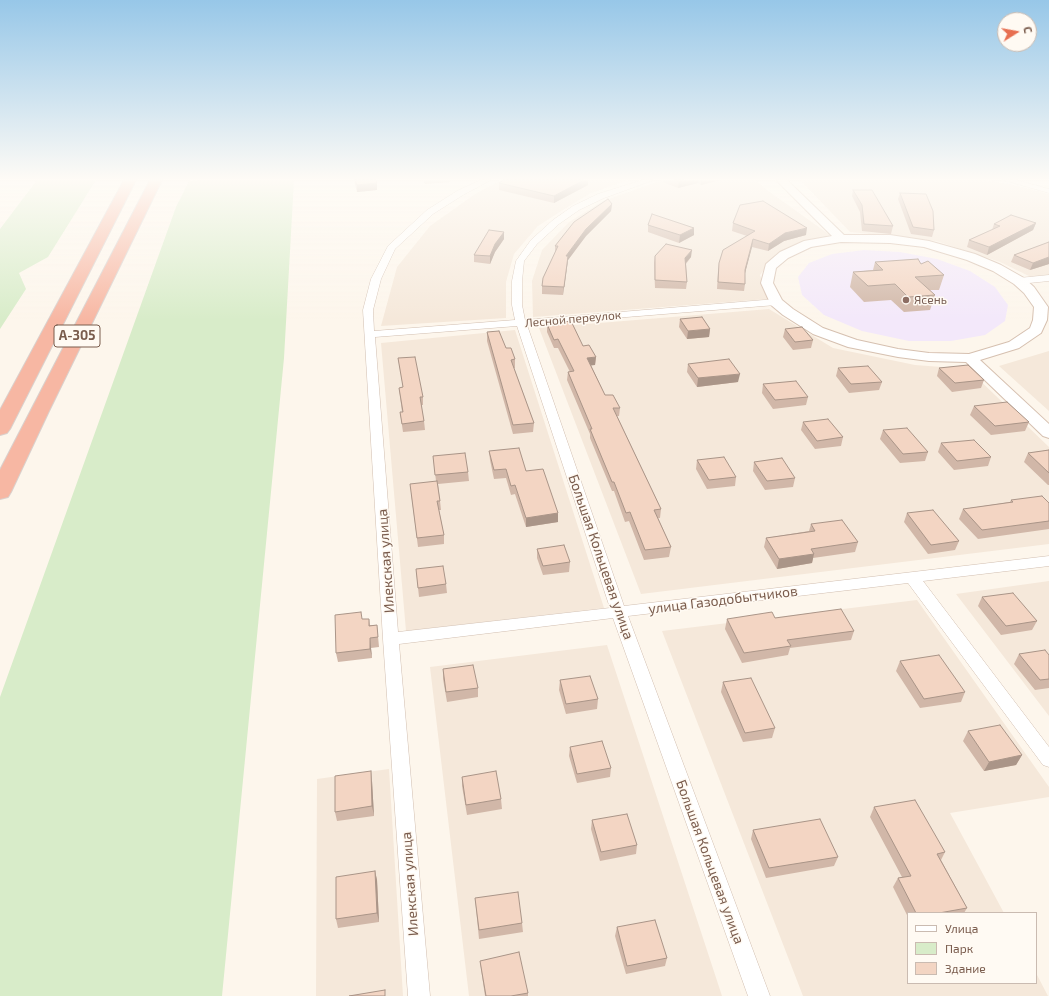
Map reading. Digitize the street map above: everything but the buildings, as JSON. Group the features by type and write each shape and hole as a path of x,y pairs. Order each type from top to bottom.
{"highway":[{"name":"А-305","path":"0,429 106,226"},
{"name":"А-305","path":"0,492 42,404 132,226"}],"street":[{"name":"Илекская улица","path":"414,226 391,248 376,279 368,310 391,639 419,996"},
{"name":"Большая Кольцевая улица","path":"551,226 534,242 520,261 517,287 517,305 521,324 620,613 759,996"},
{"path":"829,226 841,238"},
{"path":"841,238 890,239 944,249 971,257 998,268 1019,281 1029,290 1041,307 1040,320 1036,330 1014,345 970,358 914,355 853,344 818,331 788,312 776,302 767,283 770,268 784,254 808,244 841,238"},
{"path":"1019,281 1049,278"},
{"name":"Лесной переулок","path":"370,334 521,324 776,302"},
{"path":"970,358 1049,433"},
{"name":"улица Газодобытчиков","path":"391,639 1049,561"},
{"path":"912,577 1049,760"}],"shaded area":[{"path":"430,226 538,226 514,254 506,282 506,318 381,326 397,267"},
{"path":"565,226 818,226 830,235 776,254 760,275 768,299 533,317 532,281 542,250"},
{"path":"845,226 1049,226 1049,276 1031,277 1000,262 936,241 850,232"},
{"name":"Ясень","path":"864,250 900,252 937,259 970,271 995,287 1008,305 1005,321 985,335 951,341 909,341 862,331 824,315 802,295 798,277 809,263 832,254"},
{"path":"769,309 833,348 915,365 968,369 1049,447 1049,544 641,594 539,328"},
{"path":"515,330 604,608 406,631 381,343"},
{"path":"1049,351 1049,411 999,366"},
{"path":"1049,581 1049,716 956,594"},
{"path":"917,600 1049,787 1049,797 950,813 1003,912 907,912 907,984 1037,984 1037,975 1048,996 803,996 662,631"},
{"path":"607,645 722,996 469,996 430,667"},
{"path":"389,769 403,996 316,996 317,779"}],"green space":[{"path":"2,226 67,226 48,257 19,273 26,289 0,329 0,229"},
{"path":"169,226 291,226 284,358 222,996 0,996 0,697"}],"place":[{"name":"Ясень","path":"906,300"}]}
